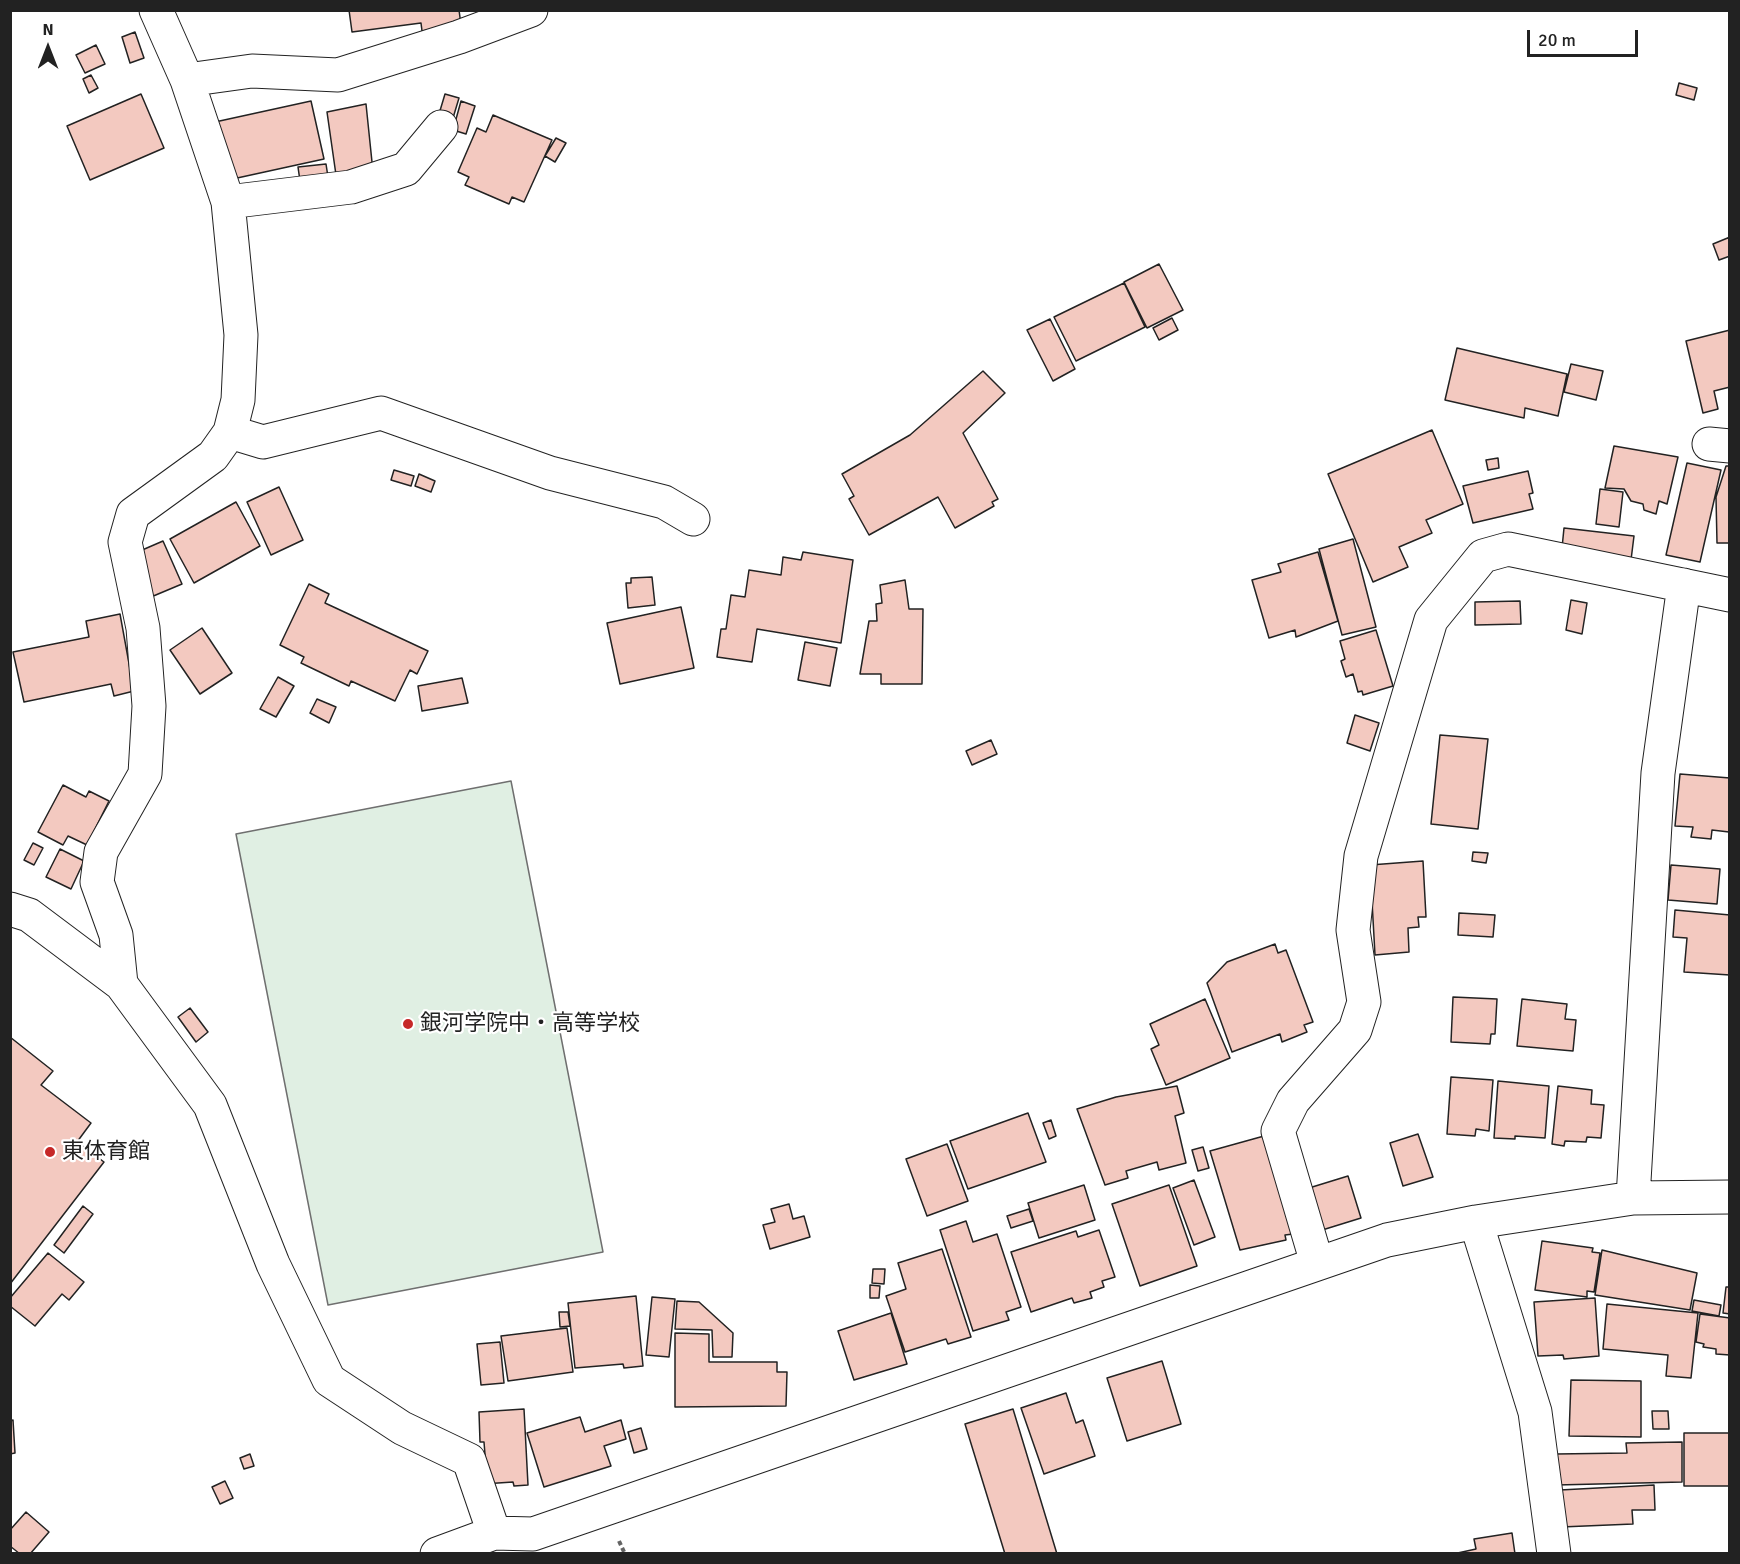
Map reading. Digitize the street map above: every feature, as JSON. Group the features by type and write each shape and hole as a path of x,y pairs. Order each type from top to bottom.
{"street":[{"path":"121,984 116,935 98,882 101,852 145,774 149,706 142,628 125,542 133,514 213,456 230,432 238,400 241,334 228,202 187,80 156,10"},
{"path":"187,80 252,71 338,75 459,37 531,10"},
{"path":"228,202 351,187 406,169 441,127"},
{"path":"230,432 262,442 381,413 550,473 664,502 693,519"},
{"path":"1317,1263 1278,1131 1293,1101 1355,1030 1365,1002 1353,930 1361,856 1431,620 1483,556 1508,549 1730,595"},
{"path":"1633,1198 1658,773 1684,585"},
{"path":"10,909 29,915 121,984 210,1105 273,1264 329,1380 402,1428 469,1460 494,1533"},
{"path":"437,1554 494,1533 533,1534 1387,1240 1476,1222 1633,1198 1730,1197"},
{"path":"1476,1222 1535,1412 1554,1554"}],"green space":[{"path":"511,781 603,1252 328,1305 236,834"}],"building":[{"path":"349,10 459,10 461,25 422,31 421,23 352,32"},
{"path":"135,32 144,58 130,63 122,37"},
{"path":"96,45 105,64 85,73 76,55"},
{"path":"91,75 98,88 89,93 83,79"},
{"path":"1679,83 1697,88 1694,100 1676,95"},
{"path":"141,94 164,148 90,180 67,126"},
{"path":"445,94 459,98 450,128 436,124"},
{"path":"311,101 324,159 228,180 215,122"},
{"path":"461,101 475,106 466,134 453,130"},
{"path":"366,104 375,191 339,196 327,112"},
{"path":"493,115 552,140 524,202 512,197 509,204 465,185 469,177 458,172 477,128 486,132"},
{"path":"556,138 566,143 555,162 545,156"},
{"path":"326,164 328,177 300,181 298,167"},
{"path":"1730,237 1730,256 1719,260 1713,244"},
{"path":"1159,264 1183,310 1147,328 1124,282"},
{"path":"1124,283 1145,327 1076,361 1054,317"},
{"path":"1172,318 1178,330 1159,340 1153,328"},
{"path":"1050,319 1075,369 1053,381 1027,330"},
{"path":"1730,330 1730,387 1714,391 1718,409 1703,413 1686,341"},
{"path":"1457,348 1567,374 1558,416 1525,408 1524,418 1445,400"},
{"path":"1571,364 1603,371 1596,400 1564,392"},
{"path":"983,371 1005,393 963,433 998,499 992,502 994,506 955,528 938,497 869,535 849,499 854,496 842,474 910,435"},
{"path":"1432,430 1463,504 1426,520 1432,533 1399,547 1408,567 1373,582 1328,474"},
{"path":"1614,446 1678,457 1667,504 1659,501 1656,514 1644,510 1643,504 1631,501 1624,489 1605,488"},
{"path":"1498,458 1499,468 1488,470 1486,460"},
{"path":"1687,463 1721,470 1700,562 1666,555"},
{"path":"1726,466 1730,466 1730,543 1717,543 1716,497"},
{"path":"394,470 414,476 411,486 391,480"},
{"path":"1528,471 1533,493 1529,494 1533,509 1473,523 1463,486"},
{"path":"419,474 435,481 431,492 415,486"},
{"path":"279,487 303,540 271,555 247,502"},
{"path":"1600,489 1623,492 1619,527 1596,524"},
{"path":"236,502 260,546 194,583 170,539"},
{"path":"1564,528 1634,536 1630,568 1561,558"},
{"path":"1353,539 1376,627 1342,635 1319,549"},
{"path":"163,541 182,584 151,597 133,554"},
{"path":"803,552 853,560 841,643 757,629 752,662 717,657 721,629 726,629 731,595 745,597 749,570 781,575 783,557 801,560"},
{"path":"1318,552 1338,621 1296,637 1295,630 1269,638 1252,580 1281,572 1278,564"},
{"path":"652,577 655,605 628,608 626,583 631,583 631,578"},
{"path":"905,580 909,609 923,609 922,684 881,684 881,674 860,674 869,621 877,621 876,604 882,603 880,585"},
{"path":"309,584 329,594 325,603 428,651 417,674 410,670 395,701 351,681 349,686 301,663 304,657 280,645"},
{"path":"1571,600 1587,603 1582,634 1566,630"},
{"path":"1520,601 1521,624 1475,625 1475,602"},
{"path":"681,607 694,668 620,684 607,623"},
{"path":"120,614 134,691 114,696 111,684 24,702 13,652 89,637 86,621"},
{"path":"202,628 232,673 200,694 170,650"},
{"path":"1376,630 1393,686 1363,695 1362,691 1358,692 1353,674 1346,677 1341,661 1345,659 1340,641"},
{"path":"805,642 837,648 830,686 798,680"},
{"path":"278,677 294,686 276,717 260,709"},
{"path":"462,678 468,703 422,711 418,686"},
{"path":"317,699 336,707 329,723 310,713"},
{"path":"1355,715 1379,723 1370,751 1347,743"},
{"path":"1440,735 1488,739 1478,829 1431,824"},
{"path":"991,740 997,754 972,765 966,751"},
{"path":"1680,774 1730,778 1729,832 1712,830 1711,839 1691,837 1693,827 1675,826"},
{"path":"63,785 86,797 89,791 109,801 87,845 68,836 63,845 38,832"},
{"path":"33,843 43,848 34,865 24,860"},
{"path":"60,849 84,861 71,889 46,877"},
{"path":"1473,852 1488,853 1486,863 1472,861"},
{"path":"1423,861 1426,917 1418,917 1419,927 1408,928 1409,952 1375,955 1370,865"},
{"path":"1671,865 1720,869 1717,904 1668,900"},
{"path":"1675,910 1730,915 1730,975 1684,972 1687,938 1673,937"},
{"path":"1459,913 1495,915 1493,937 1458,935"},
{"path":"1275,944 1278,953 1286,950 1313,1022 1304,1025 1307,1032 1282,1042 1280,1034 1232,1052 1207,983 1227,962"},
{"path":"1453,997 1497,999 1495,1034 1491,1034 1490,1044 1451,1042"},
{"path":"1205,999 1230,1058 1166,1085 1151,1049 1159,1045 1150,1024"},
{"path":"1522,999 1567,1004 1565,1019 1576,1020 1573,1051 1517,1046"},
{"path":"190,1008 208,1032 196,1042 178,1017"},
{"name":"東体育館","path":"10,1037 53,1071 41,1085 91,1123 77,1142 104,1162 10,1284"},
{"path":"1451,1077 1493,1080 1489,1131 1476,1129 1475,1136 1447,1134"},
{"path":"1498,1081 1549,1086 1545,1138 1515,1136 1515,1139 1494,1138"},
{"path":"1177,1086 1184,1113 1175,1116 1186,1163 1159,1170 1157,1162 1126,1171 1128,1178 1105,1185 1077,1109 1116,1097"},
{"path":"1558,1086 1592,1090 1591,1104 1604,1105 1601,1138 1587,1137 1586,1142 1565,1141 1564,1146 1552,1144"},
{"path":"1028,1113 1046,1162 968,1189 950,1141"},
{"path":"1051,1120 1056,1136 1049,1139 1043,1123"},
{"path":"1418,1134 1433,1177 1403,1186 1390,1143"},
{"path":"1264,1136 1293,1234 1285,1235 1286,1240 1240,1250 1210,1151"},
{"path":"947,1144 968,1201 927,1216 906,1159"},
{"path":"1203,1147 1209,1168 1198,1171 1192,1150"},
{"path":"1348,1176 1361,1218 1319,1231 1309,1188"},
{"path":"1194,1180 1215,1237 1194,1245 1173,1188"},
{"path":"1084,1185 1095,1220 1039,1238 1028,1203"},
{"path":"1169,1185 1197,1266 1140,1286 1112,1204"},
{"path":"789,1204 793,1219 804,1216 810,1237 770,1249 763,1225 775,1222 771,1209"},
{"path":"83,1206 93,1214 64,1253 54,1245"},
{"path":"1029,1209 1033,1221 1011,1228 1007,1216"},
{"path":"966,1221 973,1242 997,1234 1021,1307 1006,1312 1009,1320 973,1331 940,1230"},
{"path":"1099,1230 1115,1277 1102,1281 1104,1287 1090,1292 1092,1298 1074,1303 1072,1298 1031,1312 1011,1252 1076,1231 1078,1237"},
{"path":"1542,1241 1593,1248 1592,1252 1600,1253 1594,1292 1587,1291 1587,1297 1535,1290"},
{"path":"942,1249 971,1337 948,1344 946,1339 905,1352 886,1296 906,1289 898,1263"},
{"path":"1602,1250 1697,1273 1690,1310 1595,1295"},
{"path":"48,1253 84,1282 69,1300 62,1294 35,1326 10,1306 10,1298"},
{"path":"873,1269 885,1269 884,1284 872,1283"},
{"path":"870,1285 880,1286 879,1298 870,1298"},
{"path":"1726,1287 1730,1287 1730,1314 1723,1313"},
{"path":"636,1296 643,1366 624,1368 623,1364 575,1368 568,1303"},
{"path":"652,1297 675,1299 669,1357 646,1355"},
{"path":"1595,1298 1599,1356 1564,1359 1563,1355 1538,1356 1534,1302"},
{"path":"1694,1300 1721,1305 1719,1316 1692,1311"},
{"path":"677,1301 699,1302 733,1333 732,1357 713,1357 712,1330 675,1329"},
{"path":"1607,1304 1698,1313 1691,1378 1666,1376 1668,1355 1603,1349"},
{"path":"559,1312 568,1312 570,1326 560,1327"},
{"path":"891,1313 907,1364 854,1380 838,1331"},
{"path":"1700,1314 1730,1318 1730,1355 1716,1354 1716,1349 1703,1347 1704,1344 1696,1342"},
{"path":"567,1328 573,1372 508,1381 501,1336"},
{"path":"675,1333 709,1334 709,1362 777,1362 777,1372 787,1372 786,1406 675,1407"},
{"path":"500,1342 504,1383 481,1385 477,1344"},
{"path":"1162,1361 1181,1424 1127,1441 1107,1378"},
{"path":"1571,1380 1641,1381 1641,1437 1569,1436"},
{"path":"1066,1393 1076,1423 1083,1420 1095,1456 1044,1474 1021,1408"},
{"path":"524,1409 528,1485 514,1486 513,1482 483,1484 486,1467 484,1442 480,1442 479,1412"},
{"path":"1013,1409 1057,1554 1005,1554 965,1424"},
{"path":"1652,1411 1668,1411 1669,1429 1653,1429"},
{"path":"580,1417 585,1432 621,1420 626,1439 604,1446 611,1466 544,1487 527,1433"},
{"path":"13,1420 15,1453 10,1454 10,1421"},
{"path":"641,1428 647,1449 634,1453 628,1432"},
{"path":"1684,1433 1730,1433 1730,1486 1684,1486"},
{"path":"1682,1442 1682,1482 1556,1485 1556,1454 1627,1453 1626,1443"},
{"path":"250,1454 254,1466 244,1469 240,1458"},
{"path":"225,1481 233,1498 220,1504 212,1487"},
{"path":"1654,1485 1655,1510 1632,1510 1633,1524 1561,1527 1560,1490"},
{"path":"26,1512 49,1532 30,1554 20,1554 10,1546 10,1530"},
{"path":"1512,1533 1515,1554 1453,1554 1476,1549 1474,1539"}],"place":[{"name":"銀河学院中・高等学校","path":"408,1024"},
{"name":"東体育館","path":"50,1152"}]}
